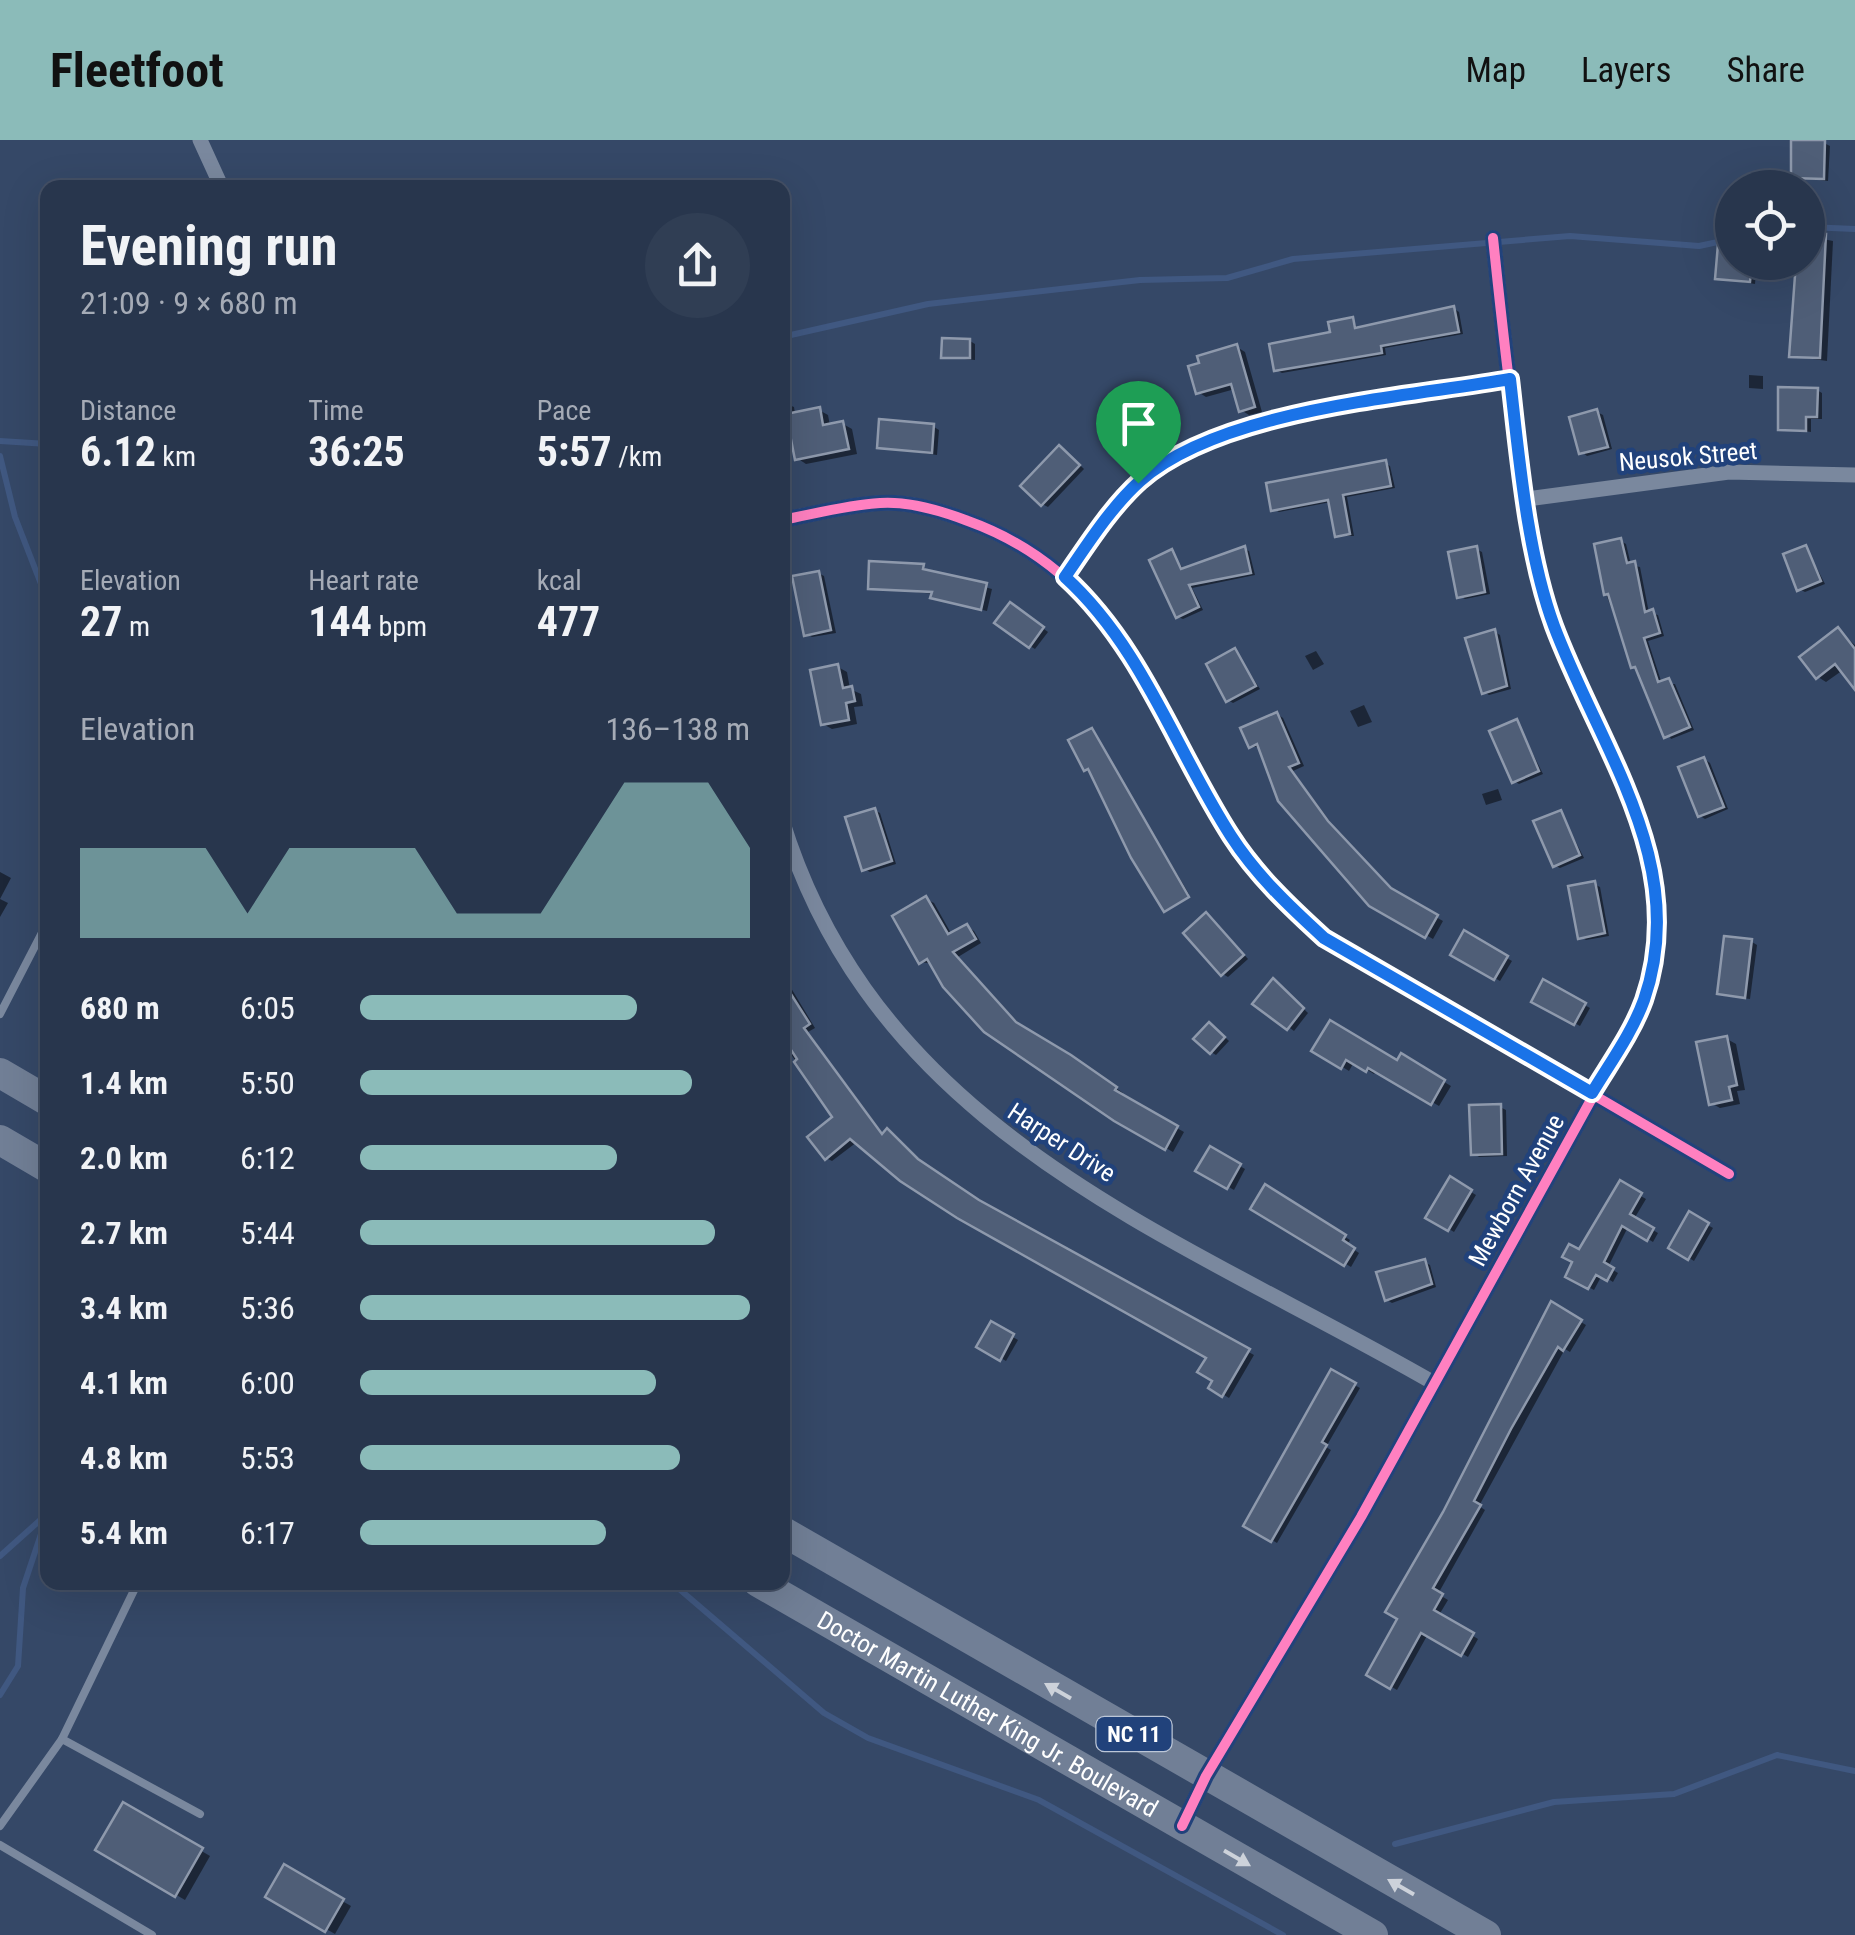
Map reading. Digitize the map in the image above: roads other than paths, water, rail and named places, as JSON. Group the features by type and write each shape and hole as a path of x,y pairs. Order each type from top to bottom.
{"highway":[{"path":"0,1073 40,1096"},
{"path":"0,1140 40,1163"},
{"name":"NC 11","path":"790,1536 1486,1935"},
{"name":"Doctor Martin Luther King Jr. Boulevard","path":"772,1590 1372,1935"}],"street":[{"path":"200,140 218,180"},
{"name":"Mewborn Avenue","path":"1182,1826 1206,1776 1361,1517 1642,1004 1657,948 1658,890 1643,828 1549,612 1527,499 1493,238"},
{"path":"1065,577 1138,483 1203,442 1284,418 1510,379"},
{"name":"Neusok Street","path":"1527,499 1729,472 1855,475"},
{"path":"790,519 882,502 931,510 1004,536 1065,577 1121,639 1233,838 1291,908 1324,938 1729,1174"},
{"name":"Harper Drive","path":"790,841 816,908 863,988 920,1060 987,1123 1062,1175 1434,1383"}],"lane":[{"path":"0,1014 40,936"},
{"path":"0,1826 62,1739 134,1590"},
{"path":"62,1739 200,1814"},
{"path":"0,1845 152,1935"}],"waterway":[{"path":"1825,228 1855,229"},
{"path":"790,335 928,304 1140,280 1227,278 1293,259 1570,236 1699,246 1715,243"},
{"path":"0,441 40,444"},
{"path":"0,456 15,517 40,581"},
{"path":"0,1556 40,1520"},
{"path":"0,1695 18,1666 23,1588 40,1537"},
{"path":"680,1590 824,1713 868,1738 1039,1800 1283,1935"},
{"path":"1395,1844 1554,1802 1674,1794 1777,1755 1855,1771"}]}
